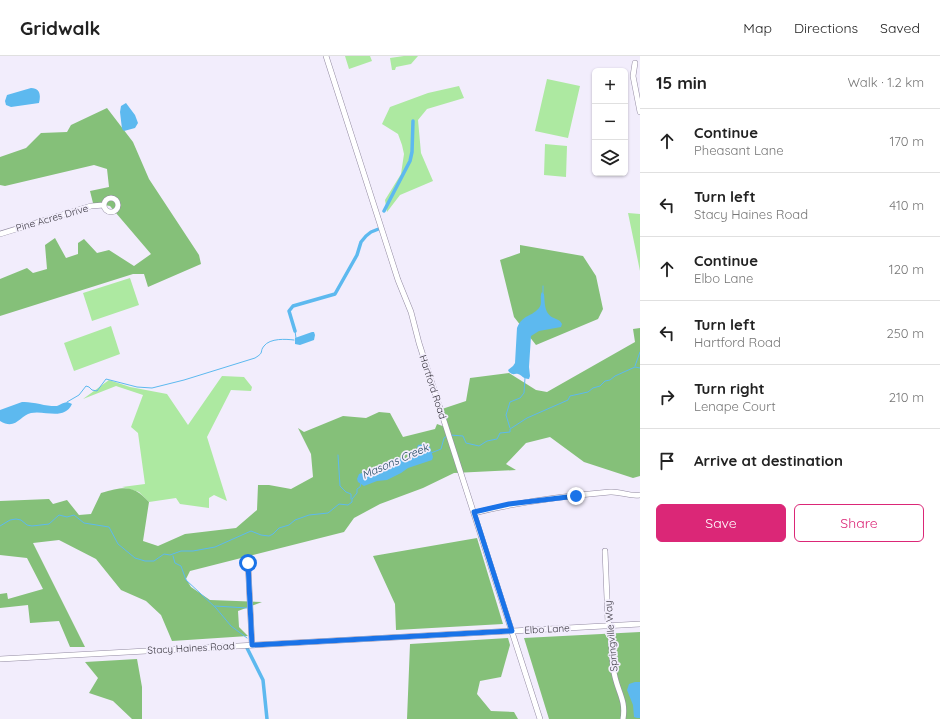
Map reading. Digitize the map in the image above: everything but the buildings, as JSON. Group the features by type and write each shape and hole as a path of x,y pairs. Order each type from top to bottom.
{"street":[{"name":"Hartford Road","path":"326,56 398,280 411,312 419,343 540,719"},
{"path":"635,63 633,76 640,112"},
{"name":"Pine Acres Drive","path":"0,234 91,206 104,205"},
{"path":"474,512 509,504 605,493 616,492 640,495"},
{"name":"Springville Way","path":"605,551 608,622 610,627 614,676 623,699 625,709 623,719"},
{"path":"248,563 252,645"},
{"name":"Elbo Lane","path":"455,634 610,627 640,624"},
{"name":"Stacy Haines Road","path":"0,659 455,634"}],"green space":[{"path":"345,56 370,56 372,61 349,69"},
{"path":"418,56 411,64 396,67 395,70 392,70 390,58"},
{"path":"547,79 580,86 568,138 535,131"},
{"path":"459,86 464,98 427,109 418,120 421,153 433,181 400,195 387,212 385,200 401,174 404,154 398,134 382,124 390,107 428,93"},
{"path":"107,108 133,142 149,179 199,255 201,264 148,287 144,274 133,274 0,316 0,279 27,268 33,273 47,269 45,245 55,238 66,258 78,254 78,243 84,239 97,253 109,250 134,266 151,254 110,206 93,203 90,191 109,187 107,169 94,165 5,186 0,185 0,157 26,148 41,133 67,132 71,125"},
{"path":"545,144 567,146 566,177 544,175"},
{"path":"628,213 640,214 640,271"},
{"path":"520,245 583,256 596,276 603,309 598,319 536,345 514,317 500,260 520,253"},
{"path":"130,278 139,305 92,321 83,293"},
{"path":"111,326 120,354 74,371 64,343"},
{"path":"640,328 640,476 633,478 584,462 550,437 526,443 506,464 516,470 454,473 423,488 380,504 354,518 344,532 190,571 186,579 191,587 210,600 262,602 238,611 239,627 248,636 172,641 161,615 146,601 121,590 96,559 59,540 33,543 85,647 70,647 59,621 30,623 28,605 0,608 0,594 7,593 8,599 43,589 27,558 0,555 0,501 49,499 53,504 67,500 79,515 91,514 101,493 127,488 138,492 149,502 143,541 158,546 185,534 236,528 257,510 258,485 269,485 291,489 313,477 311,454 298,428 304,432 343,416 366,418 379,412 390,413 403,437 435,429 437,424 448,428 442,409 466,401 470,378 509,373 536,390 547,392 635,342 633,329"},
{"path":"222,376 244,377 252,387 251,391 231,390 207,437 227,501 214,495 209,498 209,508 180,504 176,498 149,502 139,492 122,487 145,484 138,433 131,427 143,395 116,386 83,399 109,380 130,387 167,394 188,425"},
{"path":"477,538 503,624 396,630 395,604 373,556"},
{"path":"640,632 640,719 549,719 524,638"},
{"path":"508,638 510,645 501,677 480,681 477,694 491,711 514,712 518,719 407,719 410,644"},
{"path":"137,659 142,687 142,719 132,719 113,701 89,693 98,678 85,662"}],"water":[{"path":"31,88 36,89 39,92 39,103 11,107 6,105 5,101 7,95"},
{"path":"126,103 135,115 138,123 135,128 124,131 122,129 120,112 121,106"},
{"path":"542,292 544,294 548,314 560,321 562,324 561,327 539,331 531,336 529,367 530,376 529,379 527,379 518,374 512,374 508,370 515,363 517,328 524,318 539,308 541,304"},
{"path":"314,332 315,335 314,340 300,345 295,344 295,338"},
{"path":"22,402 53,406 66,402 72,404 69,409 59,414 36,412 27,414 17,422 10,424 5,424 0,421 0,410"},
{"path":"424,444 430,447 433,457 432,460 408,468 387,480 377,481 364,486 358,482 357,479 359,474 383,466 392,465 395,460 400,458 409,459 420,453 417,448 418,445"},
{"path":"640,682 640,718 634,717 633,705 627,690 629,684"}],"waterway":[{"path":"384,211 410,161 412,152 413,121"},
{"path":"295,331 289,311 293,306 335,294 357,255 361,242 371,232 381,228"},
{"path":"543,286 543,293"},
{"path":"295,331 296,338"},
{"path":"67,402 79,395 86,386 97,391 106,379 137,387 152,388 184,380 255,358 261,353 267,343 278,340 294,340"},
{"path":"635,366 640,352"},
{"name":"Masons Creek","path":"450,435 463,436 466,443 479,446 487,441 497,439 500,433 510,432 510,429 527,418 568,400 570,396 588,392 615,376 635,367 640,368"},
{"path":"510,428 506,415 510,402 520,398 524,393 525,378"},
{"name":"Masons Creek","path":"431,453 441,449 444,438 447,436"},
{"path":"338,455 340,486 346,492 351,494 351,499"},
{"name":"Masons Creek","path":"0,526 10,520 16,519 32,526 49,524 59,515 67,517 74,515 84,523 109,527 118,544 135,558 145,561 154,561 164,554 170,555 181,551 193,551 215,547 251,531 269,536 279,528 289,525 295,520 309,515 328,513 339,504 348,505 352,502 352,499 357,493 357,489 360,487 361,483"},
{"path":"173,556 175,563 181,566 186,580 216,608 231,626 247,638"},
{"path":"215,606 247,608"},
{"path":"247,648 263,680 267,719"}],"route":[{"path":"248,563 252,645 512,631 474,512 509,504 576,496"}]}
